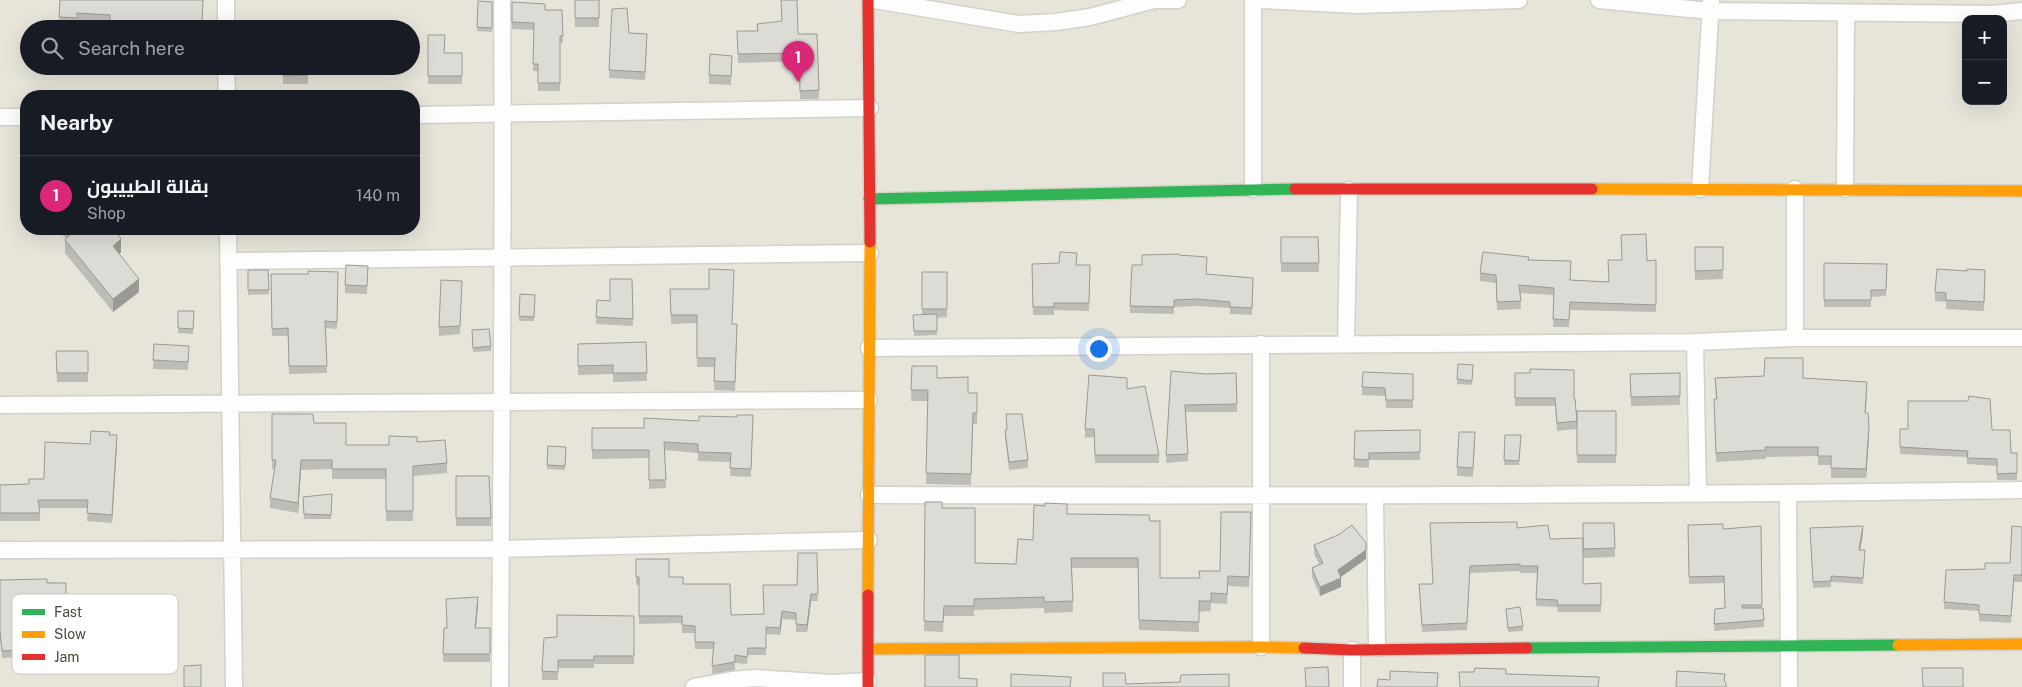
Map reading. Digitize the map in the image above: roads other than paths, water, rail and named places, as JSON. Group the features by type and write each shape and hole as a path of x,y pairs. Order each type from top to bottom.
{"street":[{"path":"226,0 226,20"},
{"path":"500,687 503,258 502,0"},
{"path":"694,687 755,678 868,684 870,108 868,0"},
{"path":"874,0 1019,24 1056,22 1090,17 1154,0 1178,0"},
{"path":"1253,0 1253,189"},
{"path":"1261,0 1357,5 1519,0"},
{"path":"1599,0 1846,14 1992,14 2022,11"},
{"path":"1700,189 1711,6"},
{"path":"1845,189 1846,14"},
{"path":"226,75 226,90"},
{"path":"420,116 870,108"},
{"path":"0,117 20,117"},
{"path":"870,199 1253,189 1845,189 2022,191"},
{"path":"1795,189 1795,338"},
{"path":"1346,344 1349,190"},
{"path":"228,235 234,687"},
{"path":"228,261 870,253"},
{"path":"869,348 1695,342 1795,338 2022,338"},
{"path":"1695,342 1698,494"},
{"path":"1261,344 1261,647"},
{"path":"0,405 869,400"},
{"path":"869,495 1375,496 1788,494 2022,490"},
{"path":"1788,494 1789,687"},
{"path":"1375,496 1377,648"},
{"path":"0,550 501,549 868,540"},
{"path":"868,648 1261,647 1352,650 1377,648 2022,644"},
{"path":"1352,650 1352,687"}],"place":[{"name":"بقالة الطييبون","path":"798,82"}]}
